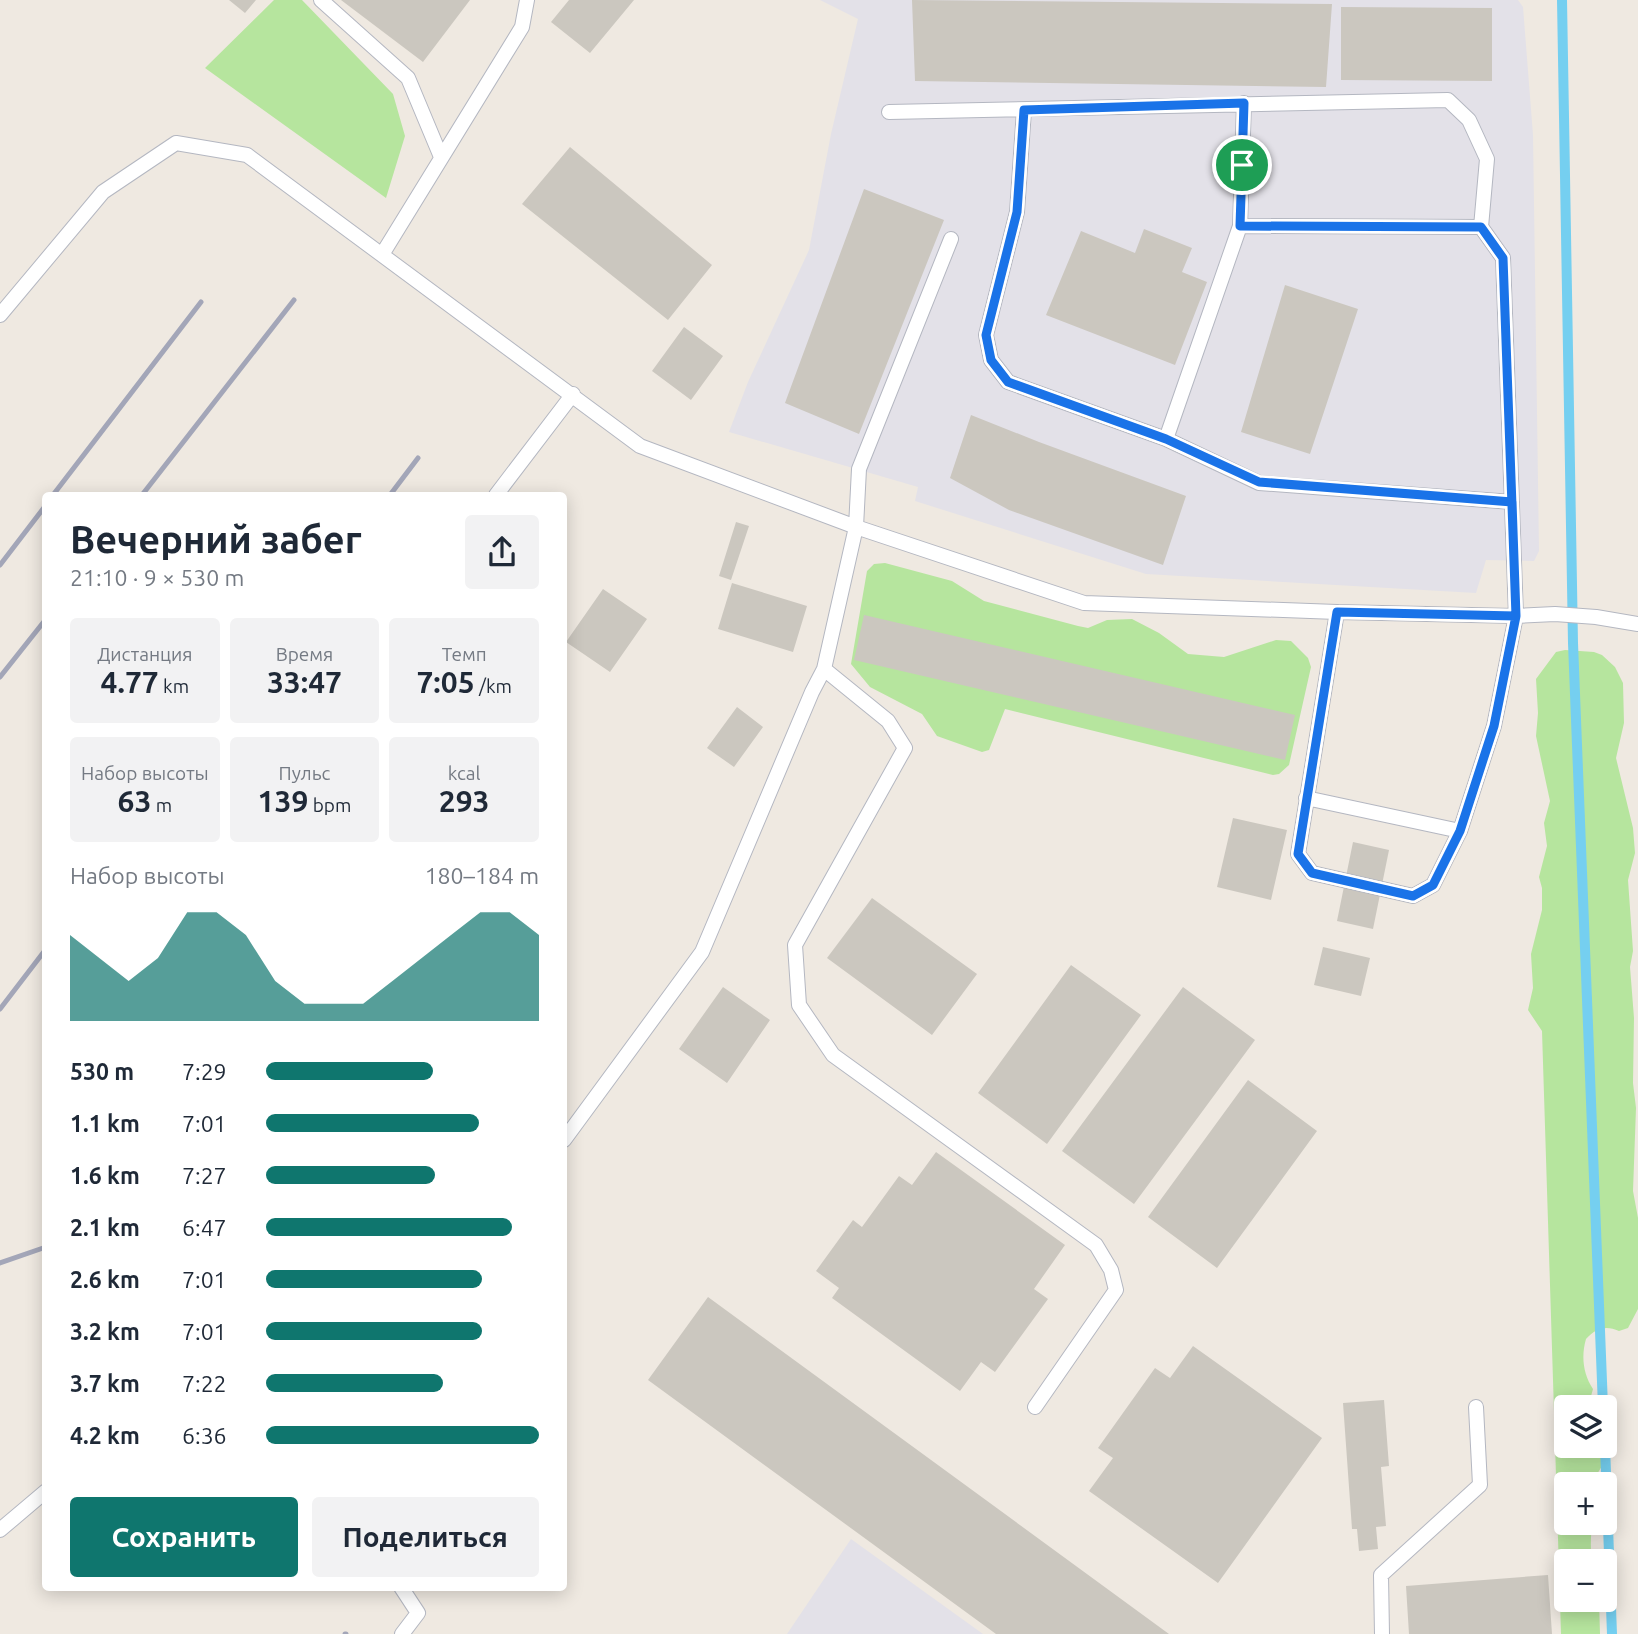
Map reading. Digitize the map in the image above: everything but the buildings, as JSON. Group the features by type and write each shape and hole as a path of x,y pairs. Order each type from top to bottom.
{"lane":[{"path":"321,0 408,78 441,157"},
{"path":"383,253 522,27 527,0"},
{"path":"889,112 1448,100 1469,120 1487,159 1481,227 1503,258 1516,616 1494,726 1460,831 1433,885 1413,896 1312,873 1298,854 1337,612"},
{"path":"1166,439 1240,226 1244,103"},
{"path":"1024,110 1017,212 986,335 991,360 1008,382 1166,439 1259,482 1512,502"},
{"path":"0,315 103,192 176,143 247,155 383,253 640,446 856,527 1084,603 1337,612 1516,616 1555,614 1638,624"},
{"path":"1240,226 1481,227"},
{"path":"567,1136 702,952 824,669 856,527 859,469 951,239"},
{"path":"498,492 573,394"},
{"path":"824,669 888,721 905,748 795,945 799,1005 834,1055 1096,1245 1111,1270 1116,1290 1035,1407"},
{"path":"1306,798 1460,831"},
{"path":"1382,1634 1381,1575 1480,1485 1476,1407"},
{"path":"0,1530 42,1494"},
{"path":"402,1634 418,1613 404,1591"}],"shaded area":[{"path":"820,0 1518,0 1523,7 1533,135 1539,551 1534,561 1486,560 1476,593 1146,574 915,501 918,487 729,432 748,382 809,250 831,134 858,19"},
{"path":"851,1539 983,1634 787,1634"}],"green space":[{"path":"274,0 302,0 393,94 405,136 386,198 205,68"},
{"path":"885,563 952,581 984,601 1078,626 1088,628 1107,620 1132,619 1159,633 1188,654 1224,657 1276,640 1291,641 1308,658 1311,667 1289,765 1279,774 1273,775 1005,709 989,750 982,752 937,736 922,714 870,687 851,664 867,571 874,564"},
{"path":"1565,650 1602,655 1615,667 1623,683 1624,723 1616,758 1633,828 1635,853 1628,880 1633,951 1630,967 1636,1108 1633,1191 1638,1218 1638,1309 1628,1328 1619,1331 1601,1329 1586,1339 1584,1365 1593,1389 1591,1395 1554,1395 1554,1412 1542,1031 1528,1010 1533,988 1531,954 1542,910 1539,877 1547,846 1544,823 1550,801 1536,736 1536,679 1556,652"},
{"path":"1555,1458 1604,1458 1598,1472 1556,1472"},
{"path":"1558,1535 1591,1535 1591,1549 1558,1549"},
{"path":"1560,1612 1599,1612 1600,1634 1561,1634"}],"waterway":[{"path":"1562,0 1573,643 1603,1395"},
{"path":"1605,1458 1612,1634"}],"railway":[{"path":"144,492 294,300"},
{"path":"55,492 201,302"},
{"path":"392,492 418,458"},
{"path":"0,565 42,510"},
{"path":"0,677 42,624"},
{"path":"0,1009 42,954"},
{"path":"0,1263 42,1248"}],"route":[{"path":"1242,165 1240,226 1481,227 1503,258 1512,502 1516,616 1337,612 1334,644 1298,854 1312,873 1413,896 1433,885 1460,831 1494,726 1516,616 1514,561 1512,502 1259,482 1166,439 1008,382 991,360 986,335 1017,212 1024,110 1244,103 1242,165"}]}
